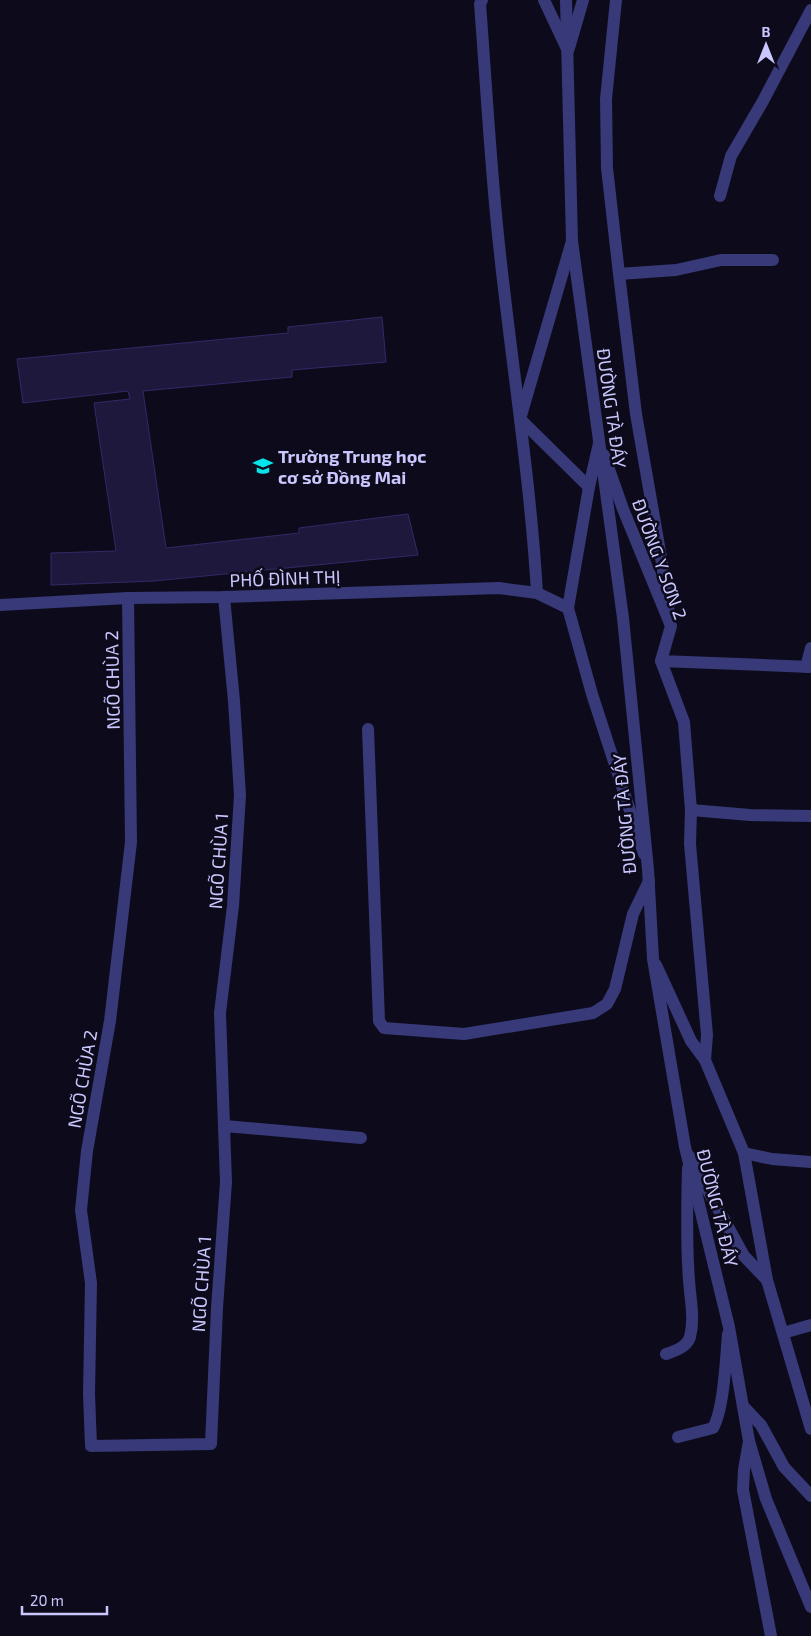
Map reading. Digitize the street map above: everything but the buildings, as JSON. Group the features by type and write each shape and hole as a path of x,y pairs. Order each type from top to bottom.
{"street":[{"path":"482,0 480,4 498,234 535,557 537,593"},
{"path":"544,0 568,51"},
{"name":"ĐƯỜNG TÀ ĐÁY","path":"566,0 572,241 623,618 648,875 653,959 688,1166 728,1326 749,1441 766,1499 811,1607"},
{"path":"568,51 583,0"},
{"path":"616,0 606,100 607,168 636,414 662,563 670,626"},
{"path":"720,196 731,156 763,101 811,10"},
{"path":"520,419 572,241"},
{"path":"619,274 676,270 721,260 773,260"},
{"path":"520,419 589,487"},
{"path":"368,729 378,1003 380,1021 384,1028 464,1034 593,1014 607,1004 615,989 633,914 648,875 592,694 568,608 599,441"},
{"name":"ĐƯỜNG Y SƠN 2","path":"599,441 623,509 670,626 661,661"},
{"name":"PHỐ ĐÌNH THỊ","path":"0,605 128,598 224,597 500,588 537,593 568,608"},
{"name":"NGÕ CHÙA 1","path":"211,1444 217,1308 226,1182 220,1013 233,906 240,795 234,701 224,597"},
{"name":"NGÕ CHÙA 2","path":"128,598 131,842 110,1021 88,1151 81,1210 91,1283 89,1394 91,1446 211,1444"},
{"path":"705,1060 707,1034 690,844 691,810 684,722 661,661 808,667 811,648"},
{"path":"691,810 750,815 811,816"},
{"path":"653,959 691,1041 705,1060 744,1153 767,1280 811,1429"},
{"path":"225,1126 360,1138"},
{"path":"685,1147 744,1256 767,1280"},
{"path":"744,1153 772,1159 811,1162"},
{"path":"666,1354 680,1348 690,1339 692,1314 688,1280 686,1219 688,1166"},
{"path":"783,1333 811,1325"},
{"path":"678,1437 713,1428 717,1421 724,1378 728,1326"},
{"path":"744,1408 761,1425 784,1467 811,1496"},
{"path":"749,1441 743,1490 771,1636"}],"place":[{"name":"Trường Trung học cơ sở Đồng Mai","path":"263,466"}]}
